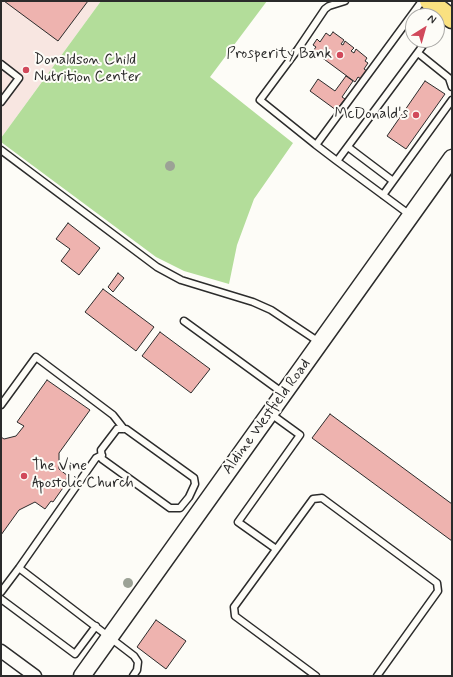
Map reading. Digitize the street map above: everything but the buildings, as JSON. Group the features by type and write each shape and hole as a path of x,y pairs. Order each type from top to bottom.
{"main road":[{"name":"Aldine Westfield Road","path":"82,676 110,636 196,502 270,413 452,158"}],"street":[{"path":"1,651 35,676"}],"lane":[{"path":"345,1 325,9 298,49 260,100 316,145 411,216"},
{"path":"316,145 428,1"},
{"path":"337,161 421,48"},
{"path":"418,53 449,78 452,87"},
{"path":"1,64 19,78 1,102"},
{"path":"383,195 452,100"},
{"path":"348,147 393,181"},
{"path":"1,150 157,267 182,280 253,302 271,310 320,343"},
{"path":"184,321 284,393"},
{"path":"1,405 36,357 113,415 124,429"},
{"path":"270,413 300,435 238,522 276,549"},
{"path":"126,428 194,478 196,502 180,508 170,508 102,459 101,450 117,429 124,429 126,428"},
{"path":"1,592 96,458 102,454"},
{"path":"316,676 235,616 234,607 313,500 322,498 437,584 438,591 377,676"},
{"path":"19,568 110,636 134,656 138,662 138,670 133,676"},
{"path":"1,599 75,654 96,626"}],"shaded area":[{"name":"Donaldson Child Nutrition Center","path":"1,1 101,1 1,138"}],"green space":[{"path":"101,1 267,1 210,77 293,143 254,199 237,245 229,284 184,271 156,257 1,142 1,138"}],"place":[{"name":"Prosperity Bank","path":"340,55"},
{"name":"Donaldson Child Nutrition Center","path":"26,70"},
{"name":"McDonald's","path":"416,115"},
{"name":"The Vine Apostolic Church","path":"24,476"}]}
